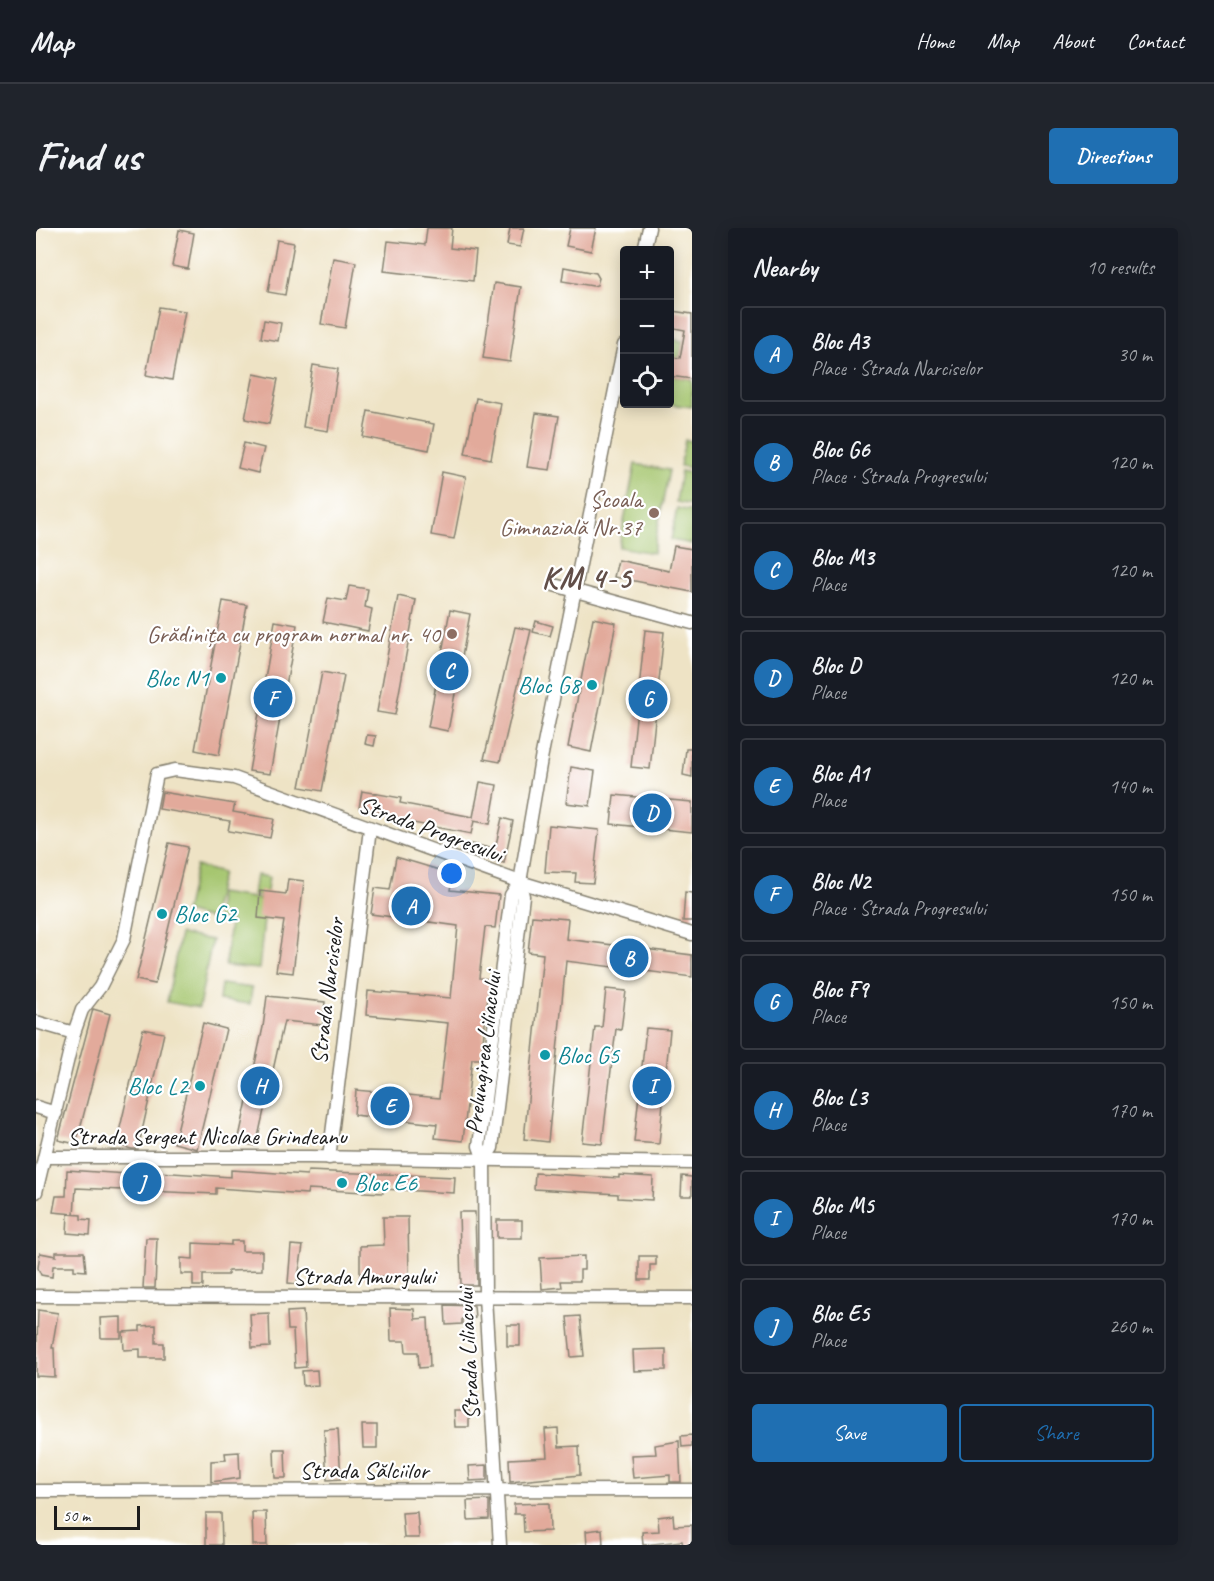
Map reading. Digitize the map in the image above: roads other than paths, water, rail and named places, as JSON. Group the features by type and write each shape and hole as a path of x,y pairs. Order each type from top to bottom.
{"street":[{"path":"645,246 648,228"},
{"name":"Prelungirea Liliacului","path":"484,1160 492,1148 523,896 520,882 574,591 622,354"},
{"path":"554,585 692,622"},
{"name":"Strada Progresului","path":"74,1033 82,1010 100,987 124,939 157,774 175,770 234,778 520,882 692,934"},
{"name":"Strada Narciselor","path":"329,1158 370,829"},
{"path":"36,1022 74,1033 36,1191"},
{"path":"36,1107 56,1113"},
{"name":"Strada Sergent Nicolae Grindeanu","path":"46,1157 692,1163"},
{"name":"Strada Liliacului","path":"484,1160 485,1297 500,1545"},
{"name":"Strada Amurgului","path":"36,1296 692,1298"},
{"name":"Strada Sălciilor","path":"36,1491 692,1490"}],"place":[{"name":"Școala Gimnazială Nr.37","path":"654,513"},
{"name":"Grădinița cu program normal nr. 40","path":"452,634"},
{"name":"Bloc M3","path":"449,671"},
{"name":"Bloc N1","path":"221,678"},
{"name":"Bloc G8","path":"592,685"},
{"name":"Bloc N2","path":"273,698"},
{"name":"Bloc F9","path":"648,699"},
{"name":"Bloc D","path":"652,813"},
{"name":"Bloc A3","path":"411,906"},
{"name":"Bloc G2","path":"162,914"},
{"name":"Bloc G6","path":"629,958"},
{"name":"Bloc G5","path":"545,1055"},
{"name":"Bloc L2","path":"200,1086"},
{"name":"Bloc L3","path":"260,1086"},
{"name":"Bloc M5","path":"652,1086"},
{"name":"Bloc A1","path":"390,1106"},
{"name":"Bloc E5","path":"142,1182"},
{"name":"Bloc E6","path":"342,1183"}],"district":[{"name":"KM 4-5","path":"587,578"}]}
